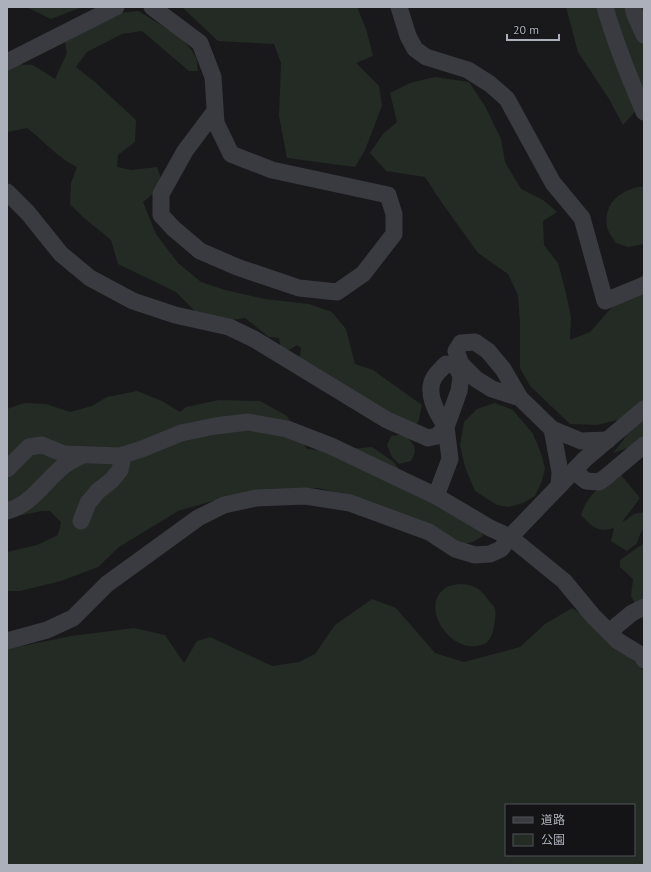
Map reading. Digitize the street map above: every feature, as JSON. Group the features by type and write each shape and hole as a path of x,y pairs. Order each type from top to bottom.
{"street":[{"path":"7,62 116,7"},
{"path":"152,7 200,44 213,77 216,111 216,123 231,154 272,170 388,195 392,203 394,214 394,234 363,274 337,292 299,288 237,267 200,251 173,228 161,215 161,194 185,151 216,111"},
{"path":"399,7 408,36 415,49 426,57 468,70 490,84 507,99 554,183 582,218 605,301 644,285"},
{"path":"605,7 611,31 626,72 644,112"},
{"path":"633,7 644,35"},
{"path":"7,192 28,213 61,254 90,278 133,300 175,315 229,328 254,339 387,420 428,438 437,436 446,427 450,459 436,496"},
{"path":"520,398 552,429 581,441 608,440"},
{"path":"7,641 47,630 73,618 107,584 198,518 224,504 256,498 305,496 350,503 398,522 429,532 455,549 475,555 490,554 501,549 510,537 586,459 644,409"},
{"path":"7,470 29,447 42,445 64,454 120,456 142,449 181,433 215,426 248,422 287,429 331,446 436,496 490,528 510,537 564,581 592,616 618,641 641,655 644,660"},
{"path":"552,429 560,472 560,486"},
{"path":"574,471 586,481 599,482 644,445"},
{"path":"53,450 60,455 62,461 60,468"},
{"path":"7,511 29,501 60,468 83,455"},
{"path":"80,521 88,503 98,491 112,480 120,470 123,455"},
{"path":"609,632 632,613 644,607"}],"green space":[{"path":"26,7 82,7 51,19"},
{"path":"182,7 357,7 366,29 373,56 356,63 379,86 382,106 365,150 355,167 287,158 279,116 281,63 274,44 218,41"},
{"path":"566,7 604,7 639,107 623,125 609,99 578,52"},
{"path":"609,7 644,7 644,102"},
{"path":"138,11 171,31 186,44 196,58 198,71 189,71 142,31 122,34 87,52 76,67 96,83 136,120 135,142 118,155 117,167 131,170 157,167 162,181 154,193 143,202 156,234 178,263 201,282 225,290 265,299 309,304 332,312 346,329 355,364 373,370 422,405 418,423 412,426 300,358 301,348 297,345 289,350 281,349 279,338 269,337 245,318 225,321 197,313 176,292 118,264 111,240 84,218 70,204 71,183 77,167 57,154 27,128 7,132 7,64 33,65 55,79 67,53 65,42 120,13"},
{"path":"435,77 469,82 485,106 501,139 505,162 521,189 543,200 557,212 543,221 544,245 558,263 571,317 570,340 590,332 634,282 644,274 644,404 626,418 597,425 570,424 530,386 520,368 520,323 518,295 508,274 478,253 425,177 386,171 370,153 383,134 397,122 390,93 410,83"},
{"path":"644,186 644,244 628,247 616,243 607,227 608,210 616,198 628,190"},
{"path":"137,391 162,401 180,412 186,407 219,400 260,401 287,416 307,449 329,451 372,447 394,462 418,495 478,511 483,536 473,542 460,545 389,509 358,516 335,492 318,488 271,489 223,498 178,511 119,547 98,567 61,581 20,591 7,591 7,552 37,545 58,535 61,522 50,511 42,511 7,518 7,409 24,403 46,404 70,412 92,406 107,397"},
{"path":"495,403 513,410 533,434 541,453 545,468 542,481 535,496 523,503 509,507 497,505 475,491 465,467 460,445 464,422 477,409"},
{"path":"644,418 644,438 636,445 613,453 634,426"},
{"path":"404,434 413,444 415,453 411,461 399,464 392,457 387,445 391,436"},
{"path":"615,475 621,475 640,498 622,522 634,514 644,512 644,529 641,532 637,543 627,551 611,541 614,528 603,530 596,528 581,515 590,497"},
{"path":"644,543 644,620 631,596 633,579 620,567 620,560"},
{"path":"459,584 477,588 495,608 493,632 490,639 484,644 472,646 460,643 450,637 442,627 437,616 435,605 439,595 448,586"},
{"path":"372,599 396,608 435,653 464,662 520,647 545,624 572,608 586,617 644,671 644,865 7,865 7,649 71,636 134,628 165,635 184,663 197,641 210,637 272,666 299,662 315,654 335,625"}]}
